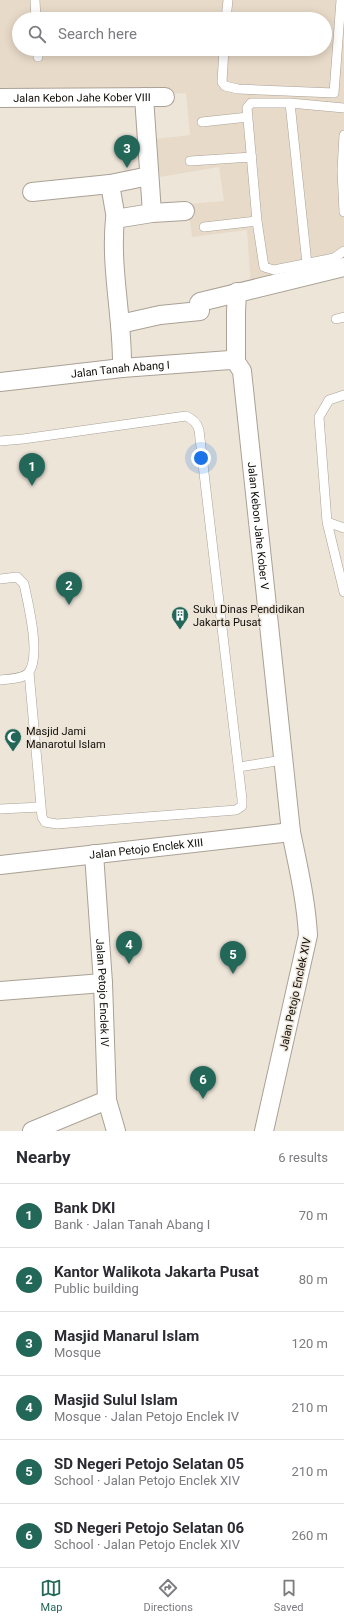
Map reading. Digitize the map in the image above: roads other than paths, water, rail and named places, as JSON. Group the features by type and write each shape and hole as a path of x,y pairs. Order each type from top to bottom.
{"street":[{"path":"144,97 152,213"},
{"name":"Jalan Kebon Jahe Kober VIII","path":"0,98 165,97"},
{"path":"32,192 110,184 150,176"},
{"path":"110,184 116,219 114,220 114,271 120,324 122,368"},
{"path":"116,219 152,213 185,211"},
{"path":"120,324 160,315 200,311 199,302 344,267"},
{"name":"Jalan Kebon Jahe Kober V","path":"237,292 237,363 243,375 291,832"},
{"name":"Jalan Tanah Abang I","path":"0,382 122,368 230,360 237,363"},
{"name":"Jalan Petojo Enclek XIII","path":"0,865 291,832"},
{"name":"Jalan Petojo Enclek XIV","path":"264,1131 308,935 307,914 291,832"},
{"name":"Jalan Petojo Enclek IV","path":"94,854 103,983 107,1100 116,1131"},
{"path":"0,990 103,983"},
{"path":"32,1131 107,1100"}],"lane":[{"path":"35,0 36,12"},
{"path":"227,12 228,0"},
{"path":"224,56 222,82 225,86 238,89 334,93 341,0"},
{"path":"344,108 290,103 251,103 247,108 257,221 264,267 274,270 307,264 334,258 344,251"},
{"path":"290,103 307,264"},
{"path":"202,122 248,118"},
{"path":"344,135 344,212"},
{"path":"190,161 252,157"},
{"path":"204,227 257,221"},
{"path":"344,395 329,400 318,417 327,522 344,592"},
{"path":"0,441 186,416 191,418 197,424 199,430 239,767 242,806 236,810 57,824 50,824 43,820 29,672"},
{"path":"327,522 344,528"},
{"path":"0,579 17,577 24,584 33,626 34,662 29,672 23,676 0,680"},
{"path":"239,767 283,760"},
{"path":"0,809 41,807"}],"place":[{"name":"Masjid Manarul Islam","path":"127,168"},
{"name":"Bank DKI","path":"32,486"},
{"name":"Kantor Walikota Jakarta Pusat","path":"69,605"},
{"name":"Suku Dinas Pendidikan Jakarta Pusat","path":"180,630"},
{"name":"Masjid Jami Manarotul Islam","path":"13,752"},
{"name":"Masjid Sulul Islam","path":"129,964"},
{"name":"SD Negeri Petojo Selatan 05","path":"233,974"},
{"name":"SD Negeri Petojo Selatan 06","path":"203,1099"}]}
